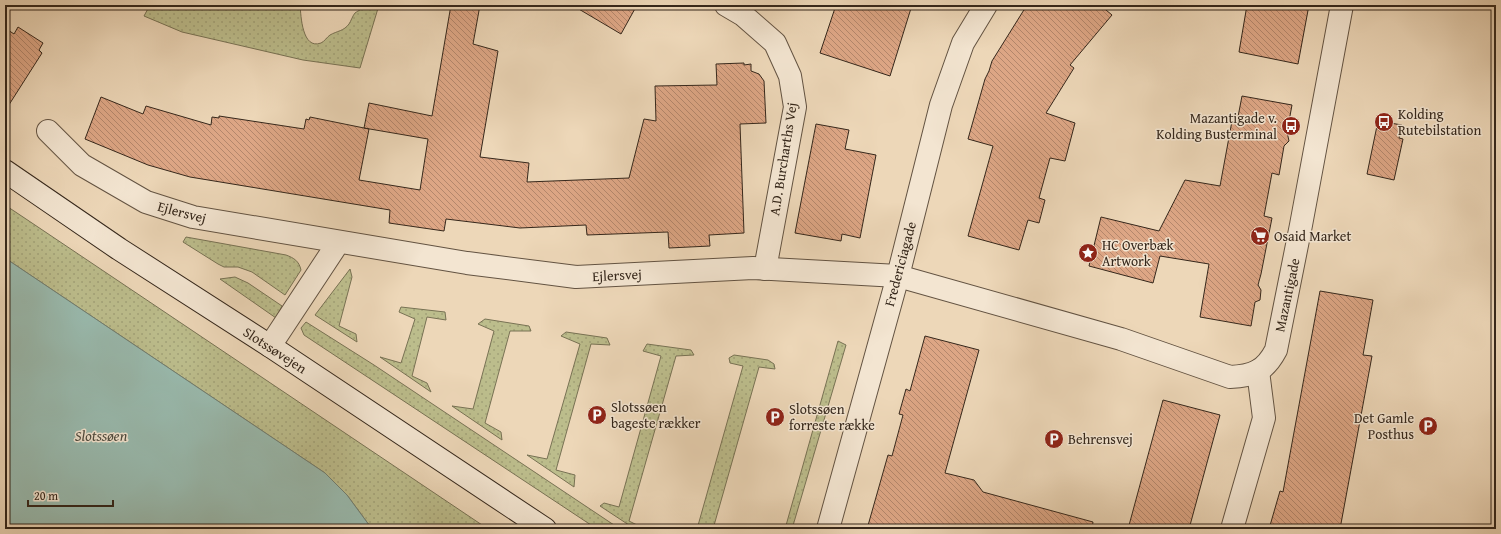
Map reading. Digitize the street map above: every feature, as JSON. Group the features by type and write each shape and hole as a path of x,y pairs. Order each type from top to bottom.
{"street":[{"name":"A.D. Burcharths Vej","path":"726,5 743,15 775,43 790,76 795,106 765,269"},
{"name":"Fredericiagade","path":"828,529 898,276 941,105 963,43 986,5"},
{"name":"Mazantigade","path":"1258,371 1269,362 1276,350 1342,5"},
{"name":"Ejlersvej","path":"48,131 82,165 146,202 193,217 338,243 467,263 576,277 753,268 898,276"},
{"name":"Slotssøvejen","path":"5,171 119,249 270,346 545,529"},
{"path":"270,346 338,243"},
{"path":"898,276 1121,339 1230,377 1244,377 1258,371 1264,418 1232,529"}],"green space":[{"path":"150,5 300,5 302,24 306,37 310,42 315,44 321,43 330,35 345,28 355,13 364,5 379,5 360,68 303,60 182,32 144,16"},
{"path":"5,205 488,529 372,529 347,495 325,473 5,258"},
{"path":"186,237 286,255 296,260 301,270 285,295 252,272 238,267 224,267 218,264 183,242"},
{"path":"350,269 352,277 339,326 356,334 357,342 315,315"},
{"path":"235,277 248,283 282,306 276,318 220,279"},
{"path":"401,307 445,312 446,320 427,317 412,376 427,383 431,392 380,357 401,363 415,319 399,312"},
{"path":"485,319 529,326 531,331 510,331 485,423 501,432 502,440 452,406 473,409 494,331 478,324"},
{"path":"306,322 374,365 620,529 597,529 304,335 301,328"},
{"path":"566,332 607,338 610,345 591,344 556,470 575,475 574,487 527,455 547,459 580,344 561,336"},
{"path":"838,341 846,345 792,529 785,529"},
{"path":"647,344 691,350 694,355 676,356 629,521 645,529 635,529 600,506 604,503 619,507 661,356 643,351"},
{"path":"734,355 768,360 774,364 775,369 759,367 713,529 697,529 743,366 730,363 729,358"}],"water":[{"name":"Slotssøen","path":"5,258 325,473 347,495 372,529 5,529"}],"building":[{"path":"451,5 480,5 473,44 498,51 480,157 529,163 527,182 629,178 644,119 656,121 655,86 717,85 716,64 751,64 751,71 759,74 764,81 766,123 740,124 744,233 709,235 710,246 669,248 668,232 587,235 586,225 520,228 446,219 444,231 389,223 390,210 190,177 148,165 85,139 101,97 143,114 146,106 211,125 212,117 219,118 219,116 304,129 306,119 309,120 310,117 364,128 369,103 432,116","holes":["364,128 428,139 420,190 359,180 369,129"]},
{"path":"572,5 637,5 621,34"},
{"path":"836,5 912,5 890,76 820,53"},
{"path":"1027,5 1100,5 1112,15 1070,65 1074,68 1046,113 1075,123 1065,161 1050,158 1039,198 1045,200 1039,223 1028,220 1019,250 968,236 993,146 968,139 985,79 992,61"},
{"path":"1247,5 1309,5 1298,64 1239,52"},
{"path":"18,27 43,43 39,50 42,53 5,111 5,28 14,34"},
{"path":"1242,96 1292,105 1287,132 1289,141 1284,146 1279,175 1272,173 1264,216 1272,218 1258,285 1261,290 1260,300 1255,302 1251,326 1200,317 1209,264 1160,256 1153,283 1089,266 1101,217 1159,231 1185,180 1220,186 1232,121 1237,122"},
{"path":"1378,121 1402,125 1399,138 1403,139 1394,180 1367,174"},
{"path":"816,124 849,130 845,149 876,155 860,238 842,234 841,241 795,233"},
{"path":"1320,291 1373,300 1363,355 1372,356 1340,529 1269,529 1280,491 1283,492"},
{"path":"925,336 979,350 945,473 974,480 983,492 1093,522 1092,529 867,529 888,455 892,456 903,415 899,414 906,389 910,391"},
{"path":"1163,400 1220,415 1189,529 1128,529"}],"place":[{"name":"Kolding Rutebilstation","path":"1384,122"},
{"name":"Mazantigade v. Kolding Busterminal","path":"1291,126"},
{"name":"Osaid Market","path":"1260,236"},
{"name":"HC Overbæk Artwork","path":"1088,253"},
{"name":"Slotssøen bageste rækker","path":"597,415"},
{"name":"Slotssøen forreste række","path":"775,417"},
{"name":"Det Gamle Posthus","path":"1428,426"},
{"name":"Behrensvej","path":"1054,439"}]}
